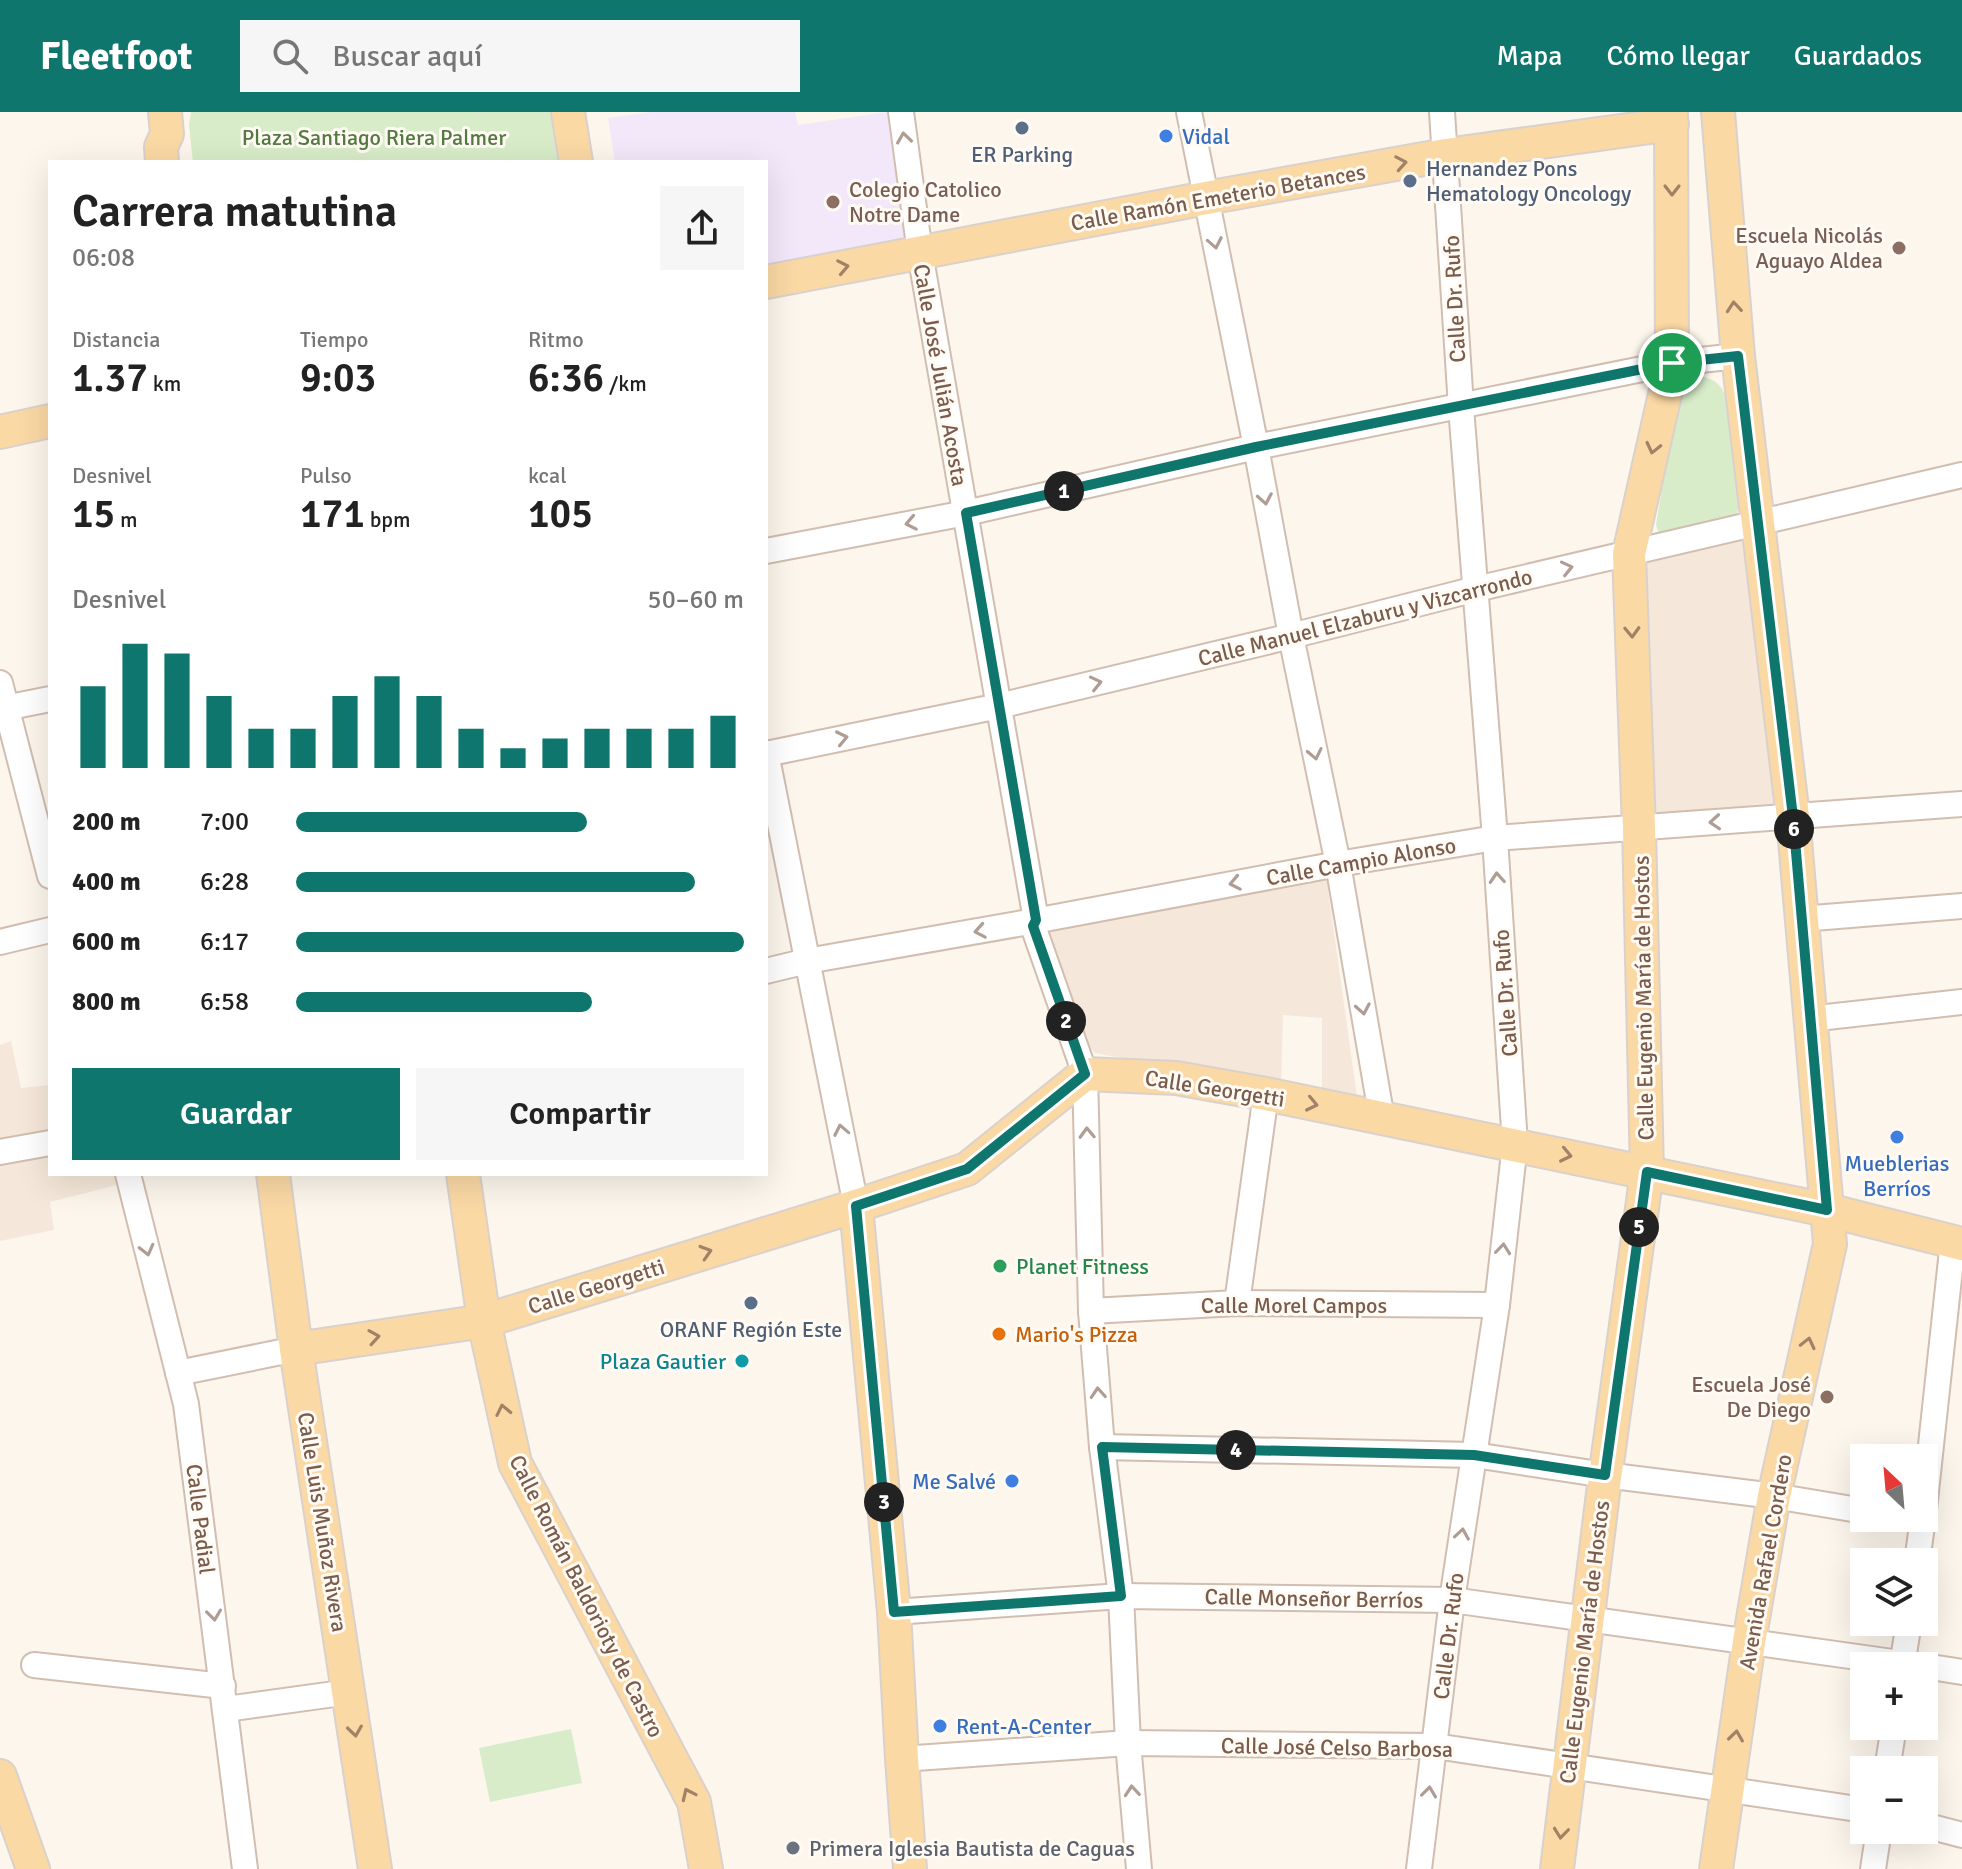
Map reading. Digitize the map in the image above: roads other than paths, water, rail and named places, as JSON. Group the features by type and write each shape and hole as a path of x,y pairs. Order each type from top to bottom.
{"main road":[{"path":"568,112 576,160"},
{"path":"588,112 595,160"},
{"name":"Avenida Rafael Cordero","path":"1716,1869 1774,1496 1830,1244 1793,817 1738,356 1718,112"},
{"path":"1629,554 1672,363 1672,118"},
{"name":"Calle Ramón Emeterio Betances","path":"768,282 1206,198 1672,118"},
{"path":"0,432 48,421"},
{"name":"Calle Eugenio María de Hostos","path":"1557,1869 1605,1475 1647,1172 1629,554"},
{"name":"Calle Georgetti","path":"296,1349 484,1321 967,1169 1085,1074 1176,1078 1266,1094 1827,1210 1958,1243"},
{"name":"Calle Luis Muñoz Rivera","path":"273,1176 296,1349 375,1869"},
{"name":"Calle Román Baldorioty de Castro","path":"463,1176 484,1321 515,1463 694,1802 706,1869"},
{"path":"856,1206 894,1612 910,1869"},
{"path":"0,1776 33,1869"}],"street":[{"name":"Calle José Julián Acosta","path":"901,112 920,253 1036,920 1033,926 1085,1074 1091,1311 1102,1447 1121,1596 1128,1743 1139,1869"},
{"path":"1189,112 1338,864 1382,1119"},
{"name":"Calle Dr. Rufo","path":"1419,1869 1452,1600 1497,1305 1515,1144 1442,112"},
{"path":"768,551 966,513 1256,447 1672,363 1738,356"},
{"name":"Calle Manuel Elzaburu y Vizcarrondo","path":"768,754 999,706 1476,589 1962,475"},
{"path":"0,683 3,709 48,869"},
{"path":"3,709 48,699"},
{"path":"768,764 856,1206"},
{"name":"Calle Campio Alonso","path":"768,971 1338,864 1495,838 1962,804"},
{"path":"1801,919 1962,906"},
{"path":"0,942 48,930"},
{"path":"1809,1019 1962,1002"},
{"path":"1237,1303 1266,1094"},
{"path":"0,1152 48,1143"},
{"name":"Calle Padial","path":"129,1176 186,1404 245,1869"},
{"path":"1930,1444 1958,1243"},
{"name":"Calle Morel Campos","path":"1091,1311 1237,1303 1497,1305"},
{"name":"Calle Georgetti","path":"178,1373 296,1349"},
{"path":"1102,1447 1474,1455 1850,1509"},
{"name":"Calle Monseñor Berríos","path":"894,1612 1121,1596 1452,1600 1850,1656"},
{"path":"34,1665 225,1698 349,1692"},
{"name":"Calle Monseñor Berríos","path":"1938,1669 1962,1672"},
{"name":"Calle José Celso Barbosa","path":"902,1759 1128,1743 1435,1746 1850,1808"},
{"path":"1938,1829 1962,1835"},
{"path":"1873,1869 1877,1844"}],"place":[{"name":"ER Parking","path":"1022,128"},
{"name":"Vidal","path":"1166,136"},
{"name":"Hernandez Pons Hematology Oncology","path":"1410,181"},
{"name":"Colegio Catolico Notre Dame","path":"833,202"},
{"name":"Escuela Nicolás Aguayo Aldea","path":"1899,248"},
{"name":"Mueblerias Berríos","path":"1897,1137"},
{"name":"Planet Fitness","path":"1000,1266"},
{"name":"ORANF Región Este","path":"751,1303"},
{"name":"Mario's Pizza","path":"999,1334"},
{"name":"Plaza Gautier","path":"742,1361"},
{"name":"Escuela José De Diego","path":"1827,1397"},
{"name":"Me Salvé","path":"1012,1481"},
{"name":"Rent-A-Center","path":"940,1726"},
{"name":"Primera Iglesia Bautista de Caguas","path":"793,1848"}],"park label":[{"name":"Plaza Santiago Riera Palmer","path":"374,137"}]}
